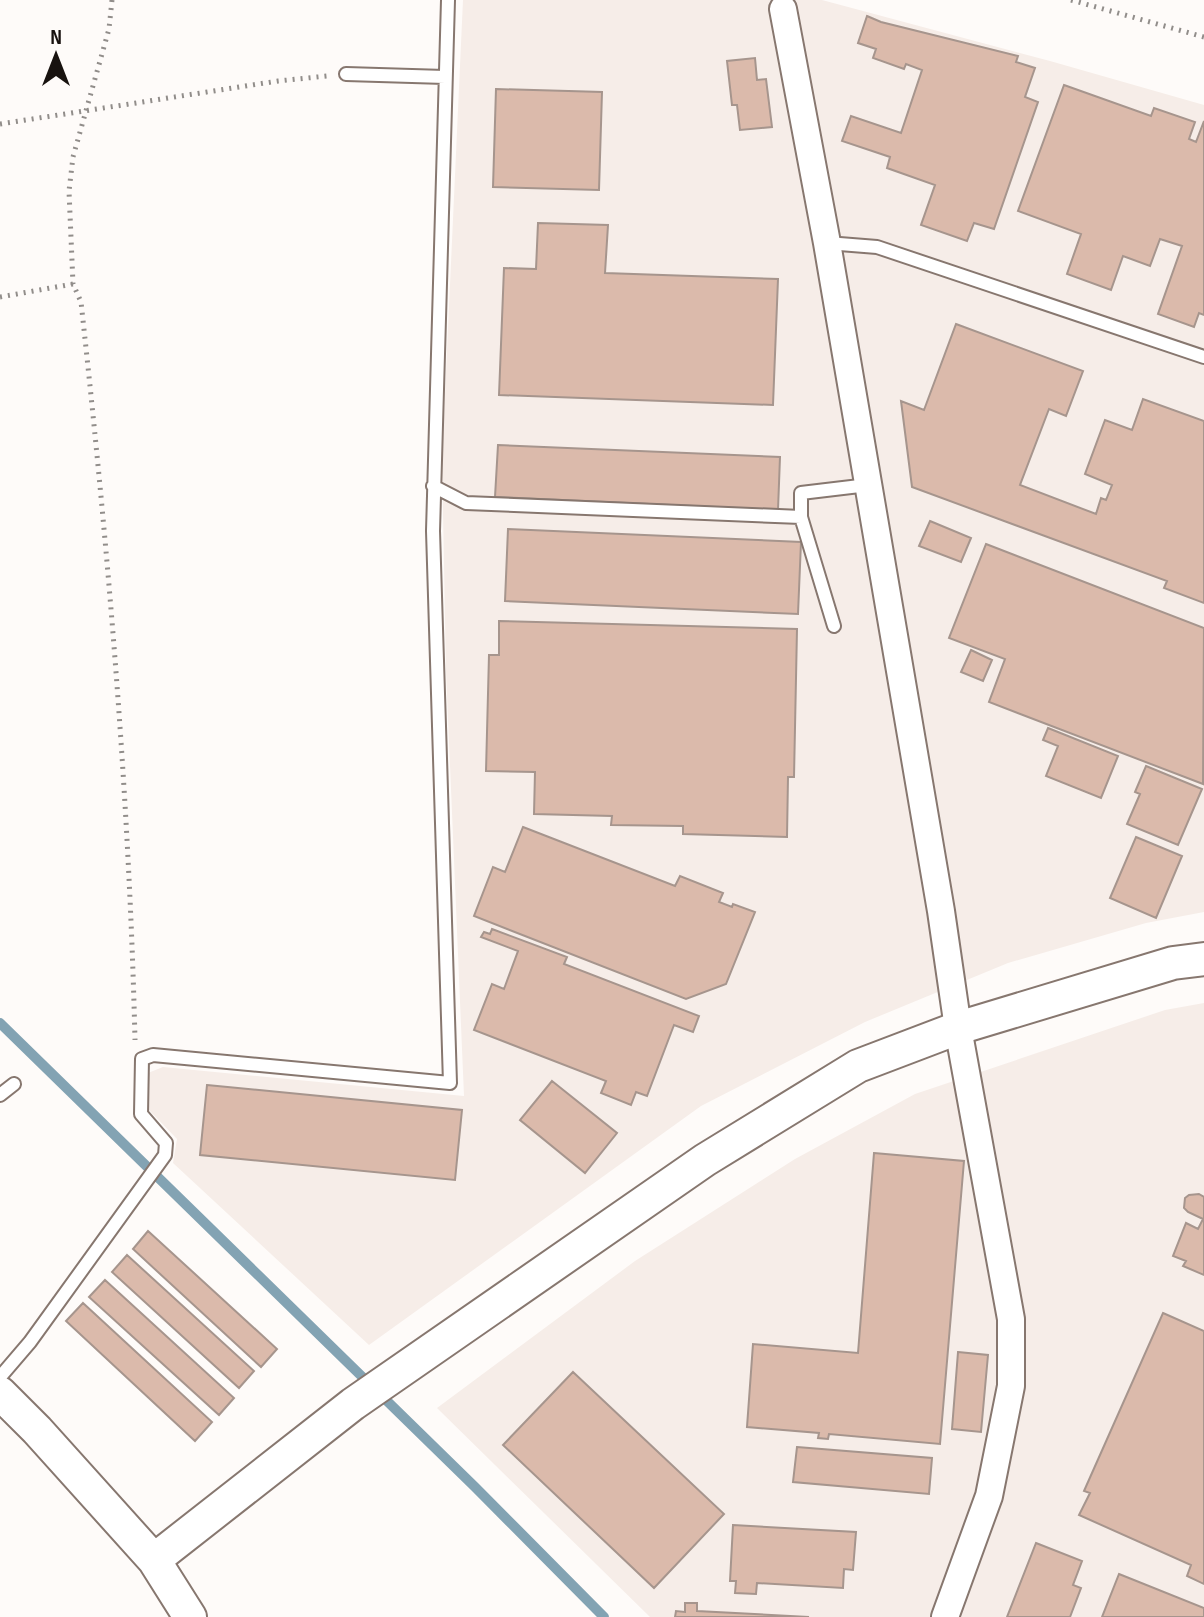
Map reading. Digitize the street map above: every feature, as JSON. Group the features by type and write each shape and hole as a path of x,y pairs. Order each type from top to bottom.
{"street":[{"path":"783,9 827,243 958,1028 1011,1319 1011,1386 989,1496 945,1617"},
{"path":"154,1560 353,1404 705,1160 858,1066 958,1028 1173,963 1204,959"},
{"path":"0,1393 154,1560 190,1617"}],"lane":[{"path":"0,1377 30,1342 165,1155 166,1143 141,1114 142,1059 153,1055 450,1083 433,486 448,0"},
{"path":"346,74 445,77"},
{"path":"827,243 877,247 1204,357"},
{"path":"834,626 801,517 801,493 868,485"},
{"path":"433,486 466,503 801,517"},
{"path":"0,1095 14,1084"}],"path":[{"path":"112,0 109,29 73,157 69,191 73,284 81,302 106,546 122,744 135,1046 142,1059"},
{"path":"1071,0 1204,37"},
{"path":"0,124 278,81 346,74"},
{"path":"0,297 73,284"}],"shaded area":[{"path":"463,0 822,0 1204,105 1204,912 1146,923 1008,963 865,1022 701,1106 369,1345 173,1163 177,1139 149,1110 148,1073 163,1067 464,1096 446,671 442,460"},
{"path":"1204,1003 1204,1617 650,1617 437,1408 635,1261 795,1159 915,1094 1165,1010"}],"building":[{"path":"867,16 1018,56 1016,62 1035,68 1025,97 1038,102 994,229 974,223 967,241 921,225 935,185 887,168 890,157 842,141 851,116 901,133 922,70 906,64 904,69 873,58 876,49 858,43"},
{"path":"755,58 757,80 766,79 772,127 740,130 737,105 732,105 727,61"},
{"path":"1064,85 1151,116 1154,108 1195,122 1189,139 1196,142 1204,121 1204,315 1199,313 1194,327 1158,314 1182,246 1160,239 1150,266 1123,256 1111,290 1067,274 1081,234 1018,211"},
{"path":"496,89 602,92 599,190 493,187"},
{"path":"538,223 608,225 605,273 778,279 773,405 499,395 504,268 536,269"},
{"path":"956,324 1083,371 1066,416 1049,409 1020,485 1096,514 1101,498 1106,500 1112,485 1085,474 1105,420 1132,430 1143,399 1204,421 1204,603 1164,588 1167,581 912,487 901,401 924,410"},
{"path":"498,445 780,457 778,510 495,497"},
{"path":"930,521 971,538 961,562 919,546"},
{"path":"508,529 801,542 798,614 505,601"},
{"path":"986,544 1204,628 1203,784 989,702 1005,659 949,638"},
{"path":"499,621 797,629 794,777 788,777 787,837 683,834 683,826 611,825 612,816 534,814 535,772 486,771 489,655 499,655"},
{"path":"971,650 992,660 983,681 961,672"},
{"path":"1048,728 1118,756 1101,798 1046,776 1058,746 1043,740"},
{"path":"1146,766 1202,789 1178,845 1127,824 1140,794 1135,792"},
{"path":"523,827 675,886 680,876 723,893 719,902 755,912 726,984 686,999 474,916 493,867 505,872"},
{"path":"1136,837 1182,856 1156,918 1110,898"},
{"path":"492,929 567,957 564,964 699,1016 693,1032 674,1025 647,1096 636,1092 631,1105 601,1093 606,1081 474,1030 492,984 504,989 518,951 481,937 484,932 490,934"},
{"path":"552,1081 617,1133 585,1173 520,1120"},
{"path":"207,1085 462,1110 455,1180 200,1155"},
{"path":"874,1153 964,1161 940,1444 829,1434 828,1439 818,1438 819,1433 747,1427 753,1344 858,1353"},
{"path":"1199,1194 1204,1197 1204,1275 1183,1266 1186,1261 1173,1256 1186,1223 1198,1229 1203,1219 1184,1208 1185,1198"},
{"path":"148,1231 277,1349 261,1367 133,1249"},
{"path":"127,1255 254,1371 239,1388 112,1272"},
{"path":"105,1280 234,1398 219,1415 89,1297"},
{"path":"83,1303 212,1422 195,1441 66,1321"},
{"path":"1163,1313 1204,1331 1204,1584 1187,1576 1191,1565 1079,1515 1090,1493 1084,1491"},
{"path":"958,1352 988,1355 981,1432 952,1429"},
{"path":"573,1372 724,1514 654,1588 503,1445"},
{"path":"797,1447 932,1458 929,1494 793,1482"},
{"path":"733,1525 856,1532 853,1570 844,1569 843,1588 757,1583 756,1594 735,1593 736,1581 730,1581"},
{"path":"1036,1543 1082,1561 1073,1585 1081,1588 1070,1617 1007,1617"},
{"path":"1119,1574 1204,1608 1204,1617 1102,1617"},
{"path":"685,1603 697,1603 697,1611 809,1617 675,1617 676,1611 685,1612"}],"waterway":[{"path":"0,1023 604,1617"}]}
